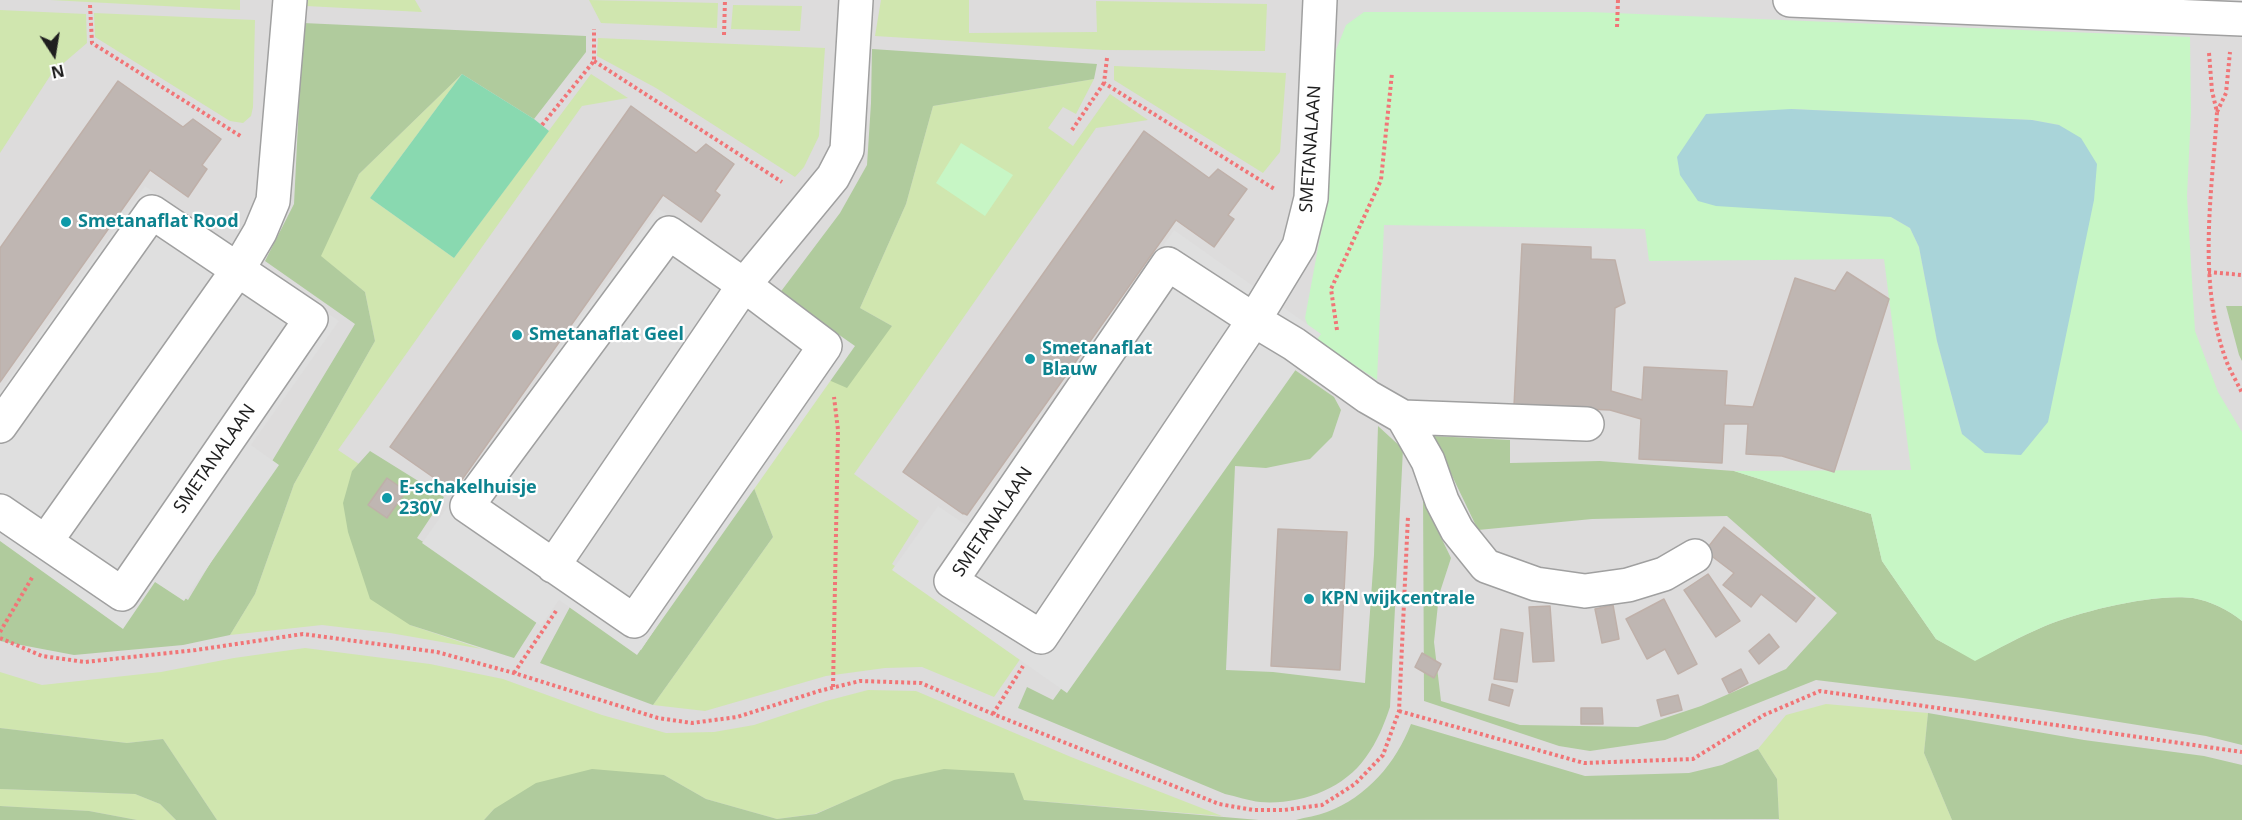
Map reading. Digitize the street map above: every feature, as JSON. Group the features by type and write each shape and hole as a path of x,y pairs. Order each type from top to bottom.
{"street":[{"path":"46,541 237,271 260,232 273,201 290,0"},
{"path":"564,574 744,285 833,177 847,150 856,0"},
{"name":"SMETANALAAN","path":"1320,0 1311,198 1299,246 1254,320 1041,637 951,581 1167,264 1254,320 1294,344 1368,398 1403,417 1587,424"},
{"path":"1790,0 2229,12"},
{"name":"SMETANALAAN","path":"0,426 152,212 311,320 122,594 0,511"},
{"path":"669,233 744,285 825,346 810,369 634,621 467,506 669,233"},
{"path":"1403,417 1428,461 1442,501 1457,530 1486,566 1536,584 1585,591 1628,585 1664,574 1695,556"}],"path":[{"path":"724,35 726,0"},
{"path":"1617,27 1618,0"},
{"path":"90,5 92,43 277,158"},
{"path":"2217,112 2226,93 2230,55 2229,12"},
{"path":"2229,12 2210,35 2212,91 2217,112 2208,272 2214,316 2226,360 2242,393"},
{"path":"542,125 594,61 594,29"},
{"path":"1072,130 1104,83 1107,58"},
{"path":"594,61 813,202"},
{"path":"1341,338 1337,328 1331,289 1381,180 1392,73"},
{"path":"1104,83 1308,210"},
{"path":"2208,272 2242,275"},
{"path":"810,369 833,391 838,430 833,687"},
{"path":"0,638 42,656 86,662 196,650 303,634 371,645 437,652 514,673 658,718 692,723 738,717 833,687 860,681 921,683 1219,804 1253,810 1273,810 1322,805 1354,784 1383,755 1399,711 1408,515"},
{"path":"0,632 33,576 46,541"},
{"path":"514,673 564,574"},
{"path":"993,714 1041,637"},
{"path":"1399,711 1584,763 1693,759 1764,715 1820,692 2242,752"}],"shaded area":[{"path":"0,0 2242,0 2242,820 0,820"},
{"path":"145,186 339,321 251,445 279,465 184,601 155,582 123,629 0,541 0,391"},
{"path":"658,208 855,346 637,655 559,600 541,626 422,543"},
{"path":"1174,230 1321,334 1067,693 892,570 938,506 966,525"}],"green space":[{"path":"50,0 240,0 240,10"},
{"path":"308,0 415,0 422,12 306,6"},
{"path":"589,0 718,3 717,28 601,23"},
{"path":"881,0 969,0 969,33 1097,32 1096,1 1267,4 1265,51 1103,50 875,36"},
{"path":"733,5 802,6 800,31 731,29"},
{"path":"0,10 86,14 87,43 52,73 0,153"},
{"path":"1364,12 1590,12 2190,37 2191,112 2187,196 2195,331 2218,392 2242,432 2242,621 2219,606 2206,601 2177,597 2158,598 2097,609 2060,620 1975,661 1936,639 1882,561 1871,514 1734,471 1911,470 1884,259 1649,261 1645,229 1384,225 1377,380 1312,337 1305,318 1323,221 1336,50 1346,25","holes":["1791,109 2032,120 2059,125 1962,434 1937,341 1919,247 1910,228 1891,217"]},
{"path":"94,13 255,20 251,116 243,123 230,121 95,37"},
{"path":"303,23 586,36 586,52 534,119 462,74 359,174 321,256 365,292 375,341 294,484 255,594 230,635 183,645 74,655 0,641 0,538 155,579 188,600 355,324 265,261 294,204"},
{"path":"598,38 825,48 819,136 804,167 795,177 656,88 597,56"},
{"path":"872,49 1097,64 1094,79 933,106 906,204 860,308 892,326 847,388 824,378 779,294 840,213 867,165"},
{"path":"1114,66 1286,73 1280,152 1263,173 1114,80"},
{"path":"462,74 370,198 454,258 591,74 628,98 582,106 338,450 359,464 352,471 410,625 482,649 390,633 322,625 230,635 255,594 294,484 375,341 365,292 320,256 359,174"},
{"path":"462,74 534,119 549,131 454,258 370,198"},
{"path":"1094,79 1076,114 1063,107 1048,128 1073,146 1110,94 1148,120 1096,128 854,474 919,521 892,564 1023,655 994,697 922,667 885,668 826,676 705,711 653,705 773,537 752,483 824,378 892,326 860,308 906,204 933,106"},
{"path":"961,143 1013,175 985,216 936,183"},
{"path":"2226,306 2242,306 2242,361 2239,355"},
{"path":"1292,368 1334,397 1341,410 1332,437 1310,459 1266,468 1235,466 1226,670 1273,672 1365,683 1374,555 1378,426 1403,449 1390,707 1380,733 1366,757 1345,778 1319,793 1290,801 1256,801 1225,794 1018,708 1027,687 1053,700"},
{"path":"1433,436 1510,440 1510,463 1600,461 1734,471 1871,514 1882,561 1936,639 1975,660 2045,626 2118,604 2177,597 2199,599 2213,604 2242,621 2242,745 2206,736 2038,709 1816,680 1665,740 1590,751 1559,746 1424,701 1423,487 1434,523 1451,558 1439,595 1434,642 1441,701 1520,725 1638,727 1701,706 1786,669 1837,613 1727,516 1592,519 1478,530"},
{"path":"370,451 444,497 417,538 540,617 514,658 410,625 370,599 348,532 343,503 352,471"},
{"path":"752,483 773,537 653,705 540,663 571,605 641,650"},
{"path":"305,648 430,664 503,679 602,715 666,733 714,732 754,725 826,701 868,690 916,691 1071,757 1222,816 1024,800 894,781 815,814 777,819 706,799 664,775 494,809 484,820 217,820 163,739 127,743 0,728 0,672 42,685 161,672 234,658"},
{"path":"1826,704 1928,713 1924,753 1952,820 1779,820 1777,779 1758,749 1786,715"},
{"path":"1928,713 2084,740 2204,756 2242,765 2242,820 1952,820 1924,753"},
{"path":"1411,724 1585,776 1689,773 1722,765 1758,749 1777,779 1779,819 1296,820 1341,806 1367,788 1397,752"},
{"path":"0,728 127,743 163,739 217,820 176,820 160,804 135,794 0,789"},
{"path":"592,769 664,775 706,799 777,819 816,814 894,780 944,769 1014,773 1024,800 1259,820 484,820 494,809 536,783"},
{"path":"0,789 135,794 160,804 176,820 137,820 89,811 0,806"},
{"path":"0,806 89,811 137,820 0,820"}],"water":[{"path":"1791,109 2032,120 2059,125 2081,138 2097,164 2094,200 2048,422 2021,455 1985,453 1962,434 1937,341 1919,247 1910,228 1891,217 1716,206 1698,201 1680,175 1677,157 1706,114"}],"building":[{"name":"Smetanaflat Rood","path":"118,81 183,127 193,119 221,139 202,165 207,169 188,197 150,170 0,382 0,248"},
{"name":"Smetanaflat Geel","path":"631,106 696,153 706,144 734,164 715,191 720,195 701,222 663,195 454,491 390,447"},
{"name":"Smetanaflat Blauw","path":"1144,131 1209,178 1218,169 1247,189 1228,215 1234,219 1214,247 1176,220 967,515 963,514 903,472"},
{"path":"1522,244 1591,247 1591,259 1615,260 1625,303 1615,308 1611,391 1642,400 1644,367 1727,371 1725,405 1753,407 1795,278 1835,291 1847,272 1889,299 1834,472 1782,456 1746,454 1748,424 1724,424 1722,463 1639,459 1641,419 1610,410 1514,406"},
{"name":"E-schakelhuisje 230V","path":"387,478 406,491 387,518 368,505"},
{"path":"1724,527 1815,598 1796,622 1761,594 1751,607 1723,585 1734,573 1705,551"},
{"name":"KPN wijkcentrale","path":"1278,529 1347,532 1340,670 1271,666"},
{"path":"1708,574 1740,621 1716,637 1684,590"},
{"path":"1664,599 1697,664 1678,674 1665,649 1647,659 1626,619"},
{"path":"1613,605 1619,639 1602,643 1595,609"},
{"path":"1550,606 1554,661 1533,662 1529,607"},
{"path":"1501,629 1523,633 1517,682 1494,679"},
{"path":"1769,634 1779,647 1759,664 1749,651"},
{"path":"1422,653 1441,664 1434,678 1415,667"},
{"path":"1741,669 1748,683 1729,693 1722,679"},
{"path":"1492,684 1513,690 1509,706 1489,700"},
{"path":"1678,695 1682,710 1661,716 1657,700"},
{"path":"1581,708 1602,708 1603,724 1581,724"}],"place":[{"name":"Smetanaflat Rood","path":"66,222"},
{"name":"Smetanaflat Geel","path":"517,335"},
{"name":"Smetanaflat Blauw","path":"1030,359"},
{"name":"E-schakelhuisje 230V","path":"387,498"},
{"name":"KPN wijkcentrale","path":"1309,599"}]}
